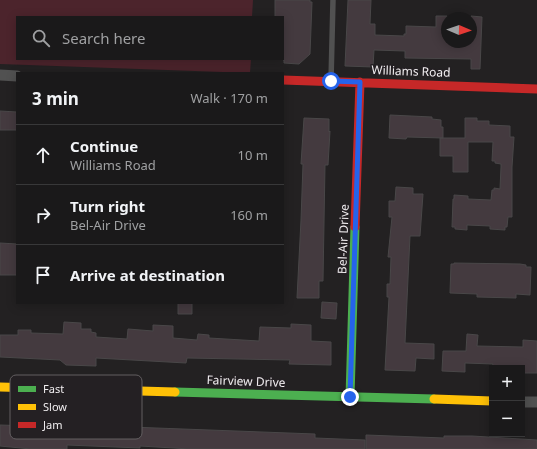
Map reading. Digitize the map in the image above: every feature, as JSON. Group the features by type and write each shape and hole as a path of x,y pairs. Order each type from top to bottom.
{"street":[{"path":"0,75 16,76"},
{"name":"Williams Road","path":"284,80 537,88"},
{"name":"Bel-Air Drive","path":"350,397 360,82"},
{"name":"Fairview Drive","path":"0,387 10,387"},
{"name":"Fairview Drive","path":"142,391 489,401"},
{"path":"525,402 537,402"}],"lane":[{"path":"331,81 333,0"}],"shaded area":[{"path":"0,0 253,0 252,16 16,16 16,60 251,60 250,72 0,64"}],"building":[{"path":"275,0 310,0 310,2 312,2 310,54 299,64 284,63 284,16 275,16"},
{"path":"348,0 371,0 370,24 375,24 375,35 404,36 404,34 406,34 406,26 436,27 436,16 441,16 441,48 477,48 477,17 482,17 480,69 471,69 471,59 405,58 405,51 374,50 373,67 345,66"},
{"path":"0,111 16,112 16,130 0,130"},
{"path":"390,115 432,117 432,119 441,120 441,127 443,127 443,138 389,138"},
{"path":"304,118 329,119 329,132 330,131 328,165 325,165 323,281 319,281 319,298 297,298 303,164 301,164"},
{"path":"465,118 477,118 477,121 489,121 489,125 510,126 510,137 514,137 512,167 512,217 508,217 507,227 505,227 505,230 490,229 490,226 467,225 467,230 455,229 455,227 452,227 454,195 468,196 468,199 491,200 492,190 494,190 494,188 500,189 501,164 492,161 493,142 468,142 468,172 453,172 453,156 440,156 440,138 465,138"},
{"path":"396,187 413,188 413,194 423,194 420,236 410,236 405,343 434,344 434,359 416,358 415,371 385,370 389,297 387,297 387,284 390,284 391,257 388,257 392,217 389,217 389,201 395,201"},
{"path":"0,243 16,244 16,275 0,275"},
{"path":"451,264 520,264 526,265 526,267 531,267 530,295 516,294 516,298 477,297 477,294 450,293"},
{"path":"322,302 337,303 336,319 321,318"},
{"path":"178,304 192,304 192,314 178,314"},
{"path":"64,322 81,323 81,329 91,329 91,332 96,333 96,337 127,339 128,329 153,331 153,325 173,326 173,338 197,340 198,334 209,335 209,338 259,341 260,327 291,328 291,324 311,325 311,341 331,342 331,365 289,364 290,360 187,358 186,363 96,358 96,366 66,365 60,360 0,357 0,335 18,335 18,330 31,330 31,333 63,334"},
{"path":"467,334 478,335 477,346 523,347 523,340 537,341 537,373 525,373 525,365 465,363 465,372 442,371 443,351 466,351"},
{"path":"0,425 10,425 10,439 142,439 142,427 315,434 315,438 365,440 365,449 190,449 140,446 140,448 67,445 67,449 31,449 0,446"},
{"path":"366,435 444,438 444,436 472,436 537,440 537,449 366,449"}],"traffic: fast":[{"path":"350,397 355,227"},
{"path":"175,392 434,399"}],"traffic: slow":[{"path":"0,387 10,387"},
{"path":"142,391 175,392"},
{"path":"434,399 489,401"}],"traffic: jam":[{"path":"284,80 537,89"},
{"path":"355,227 360,82"}],"route":[{"path":"331,81 360,82 350,397"}]}
